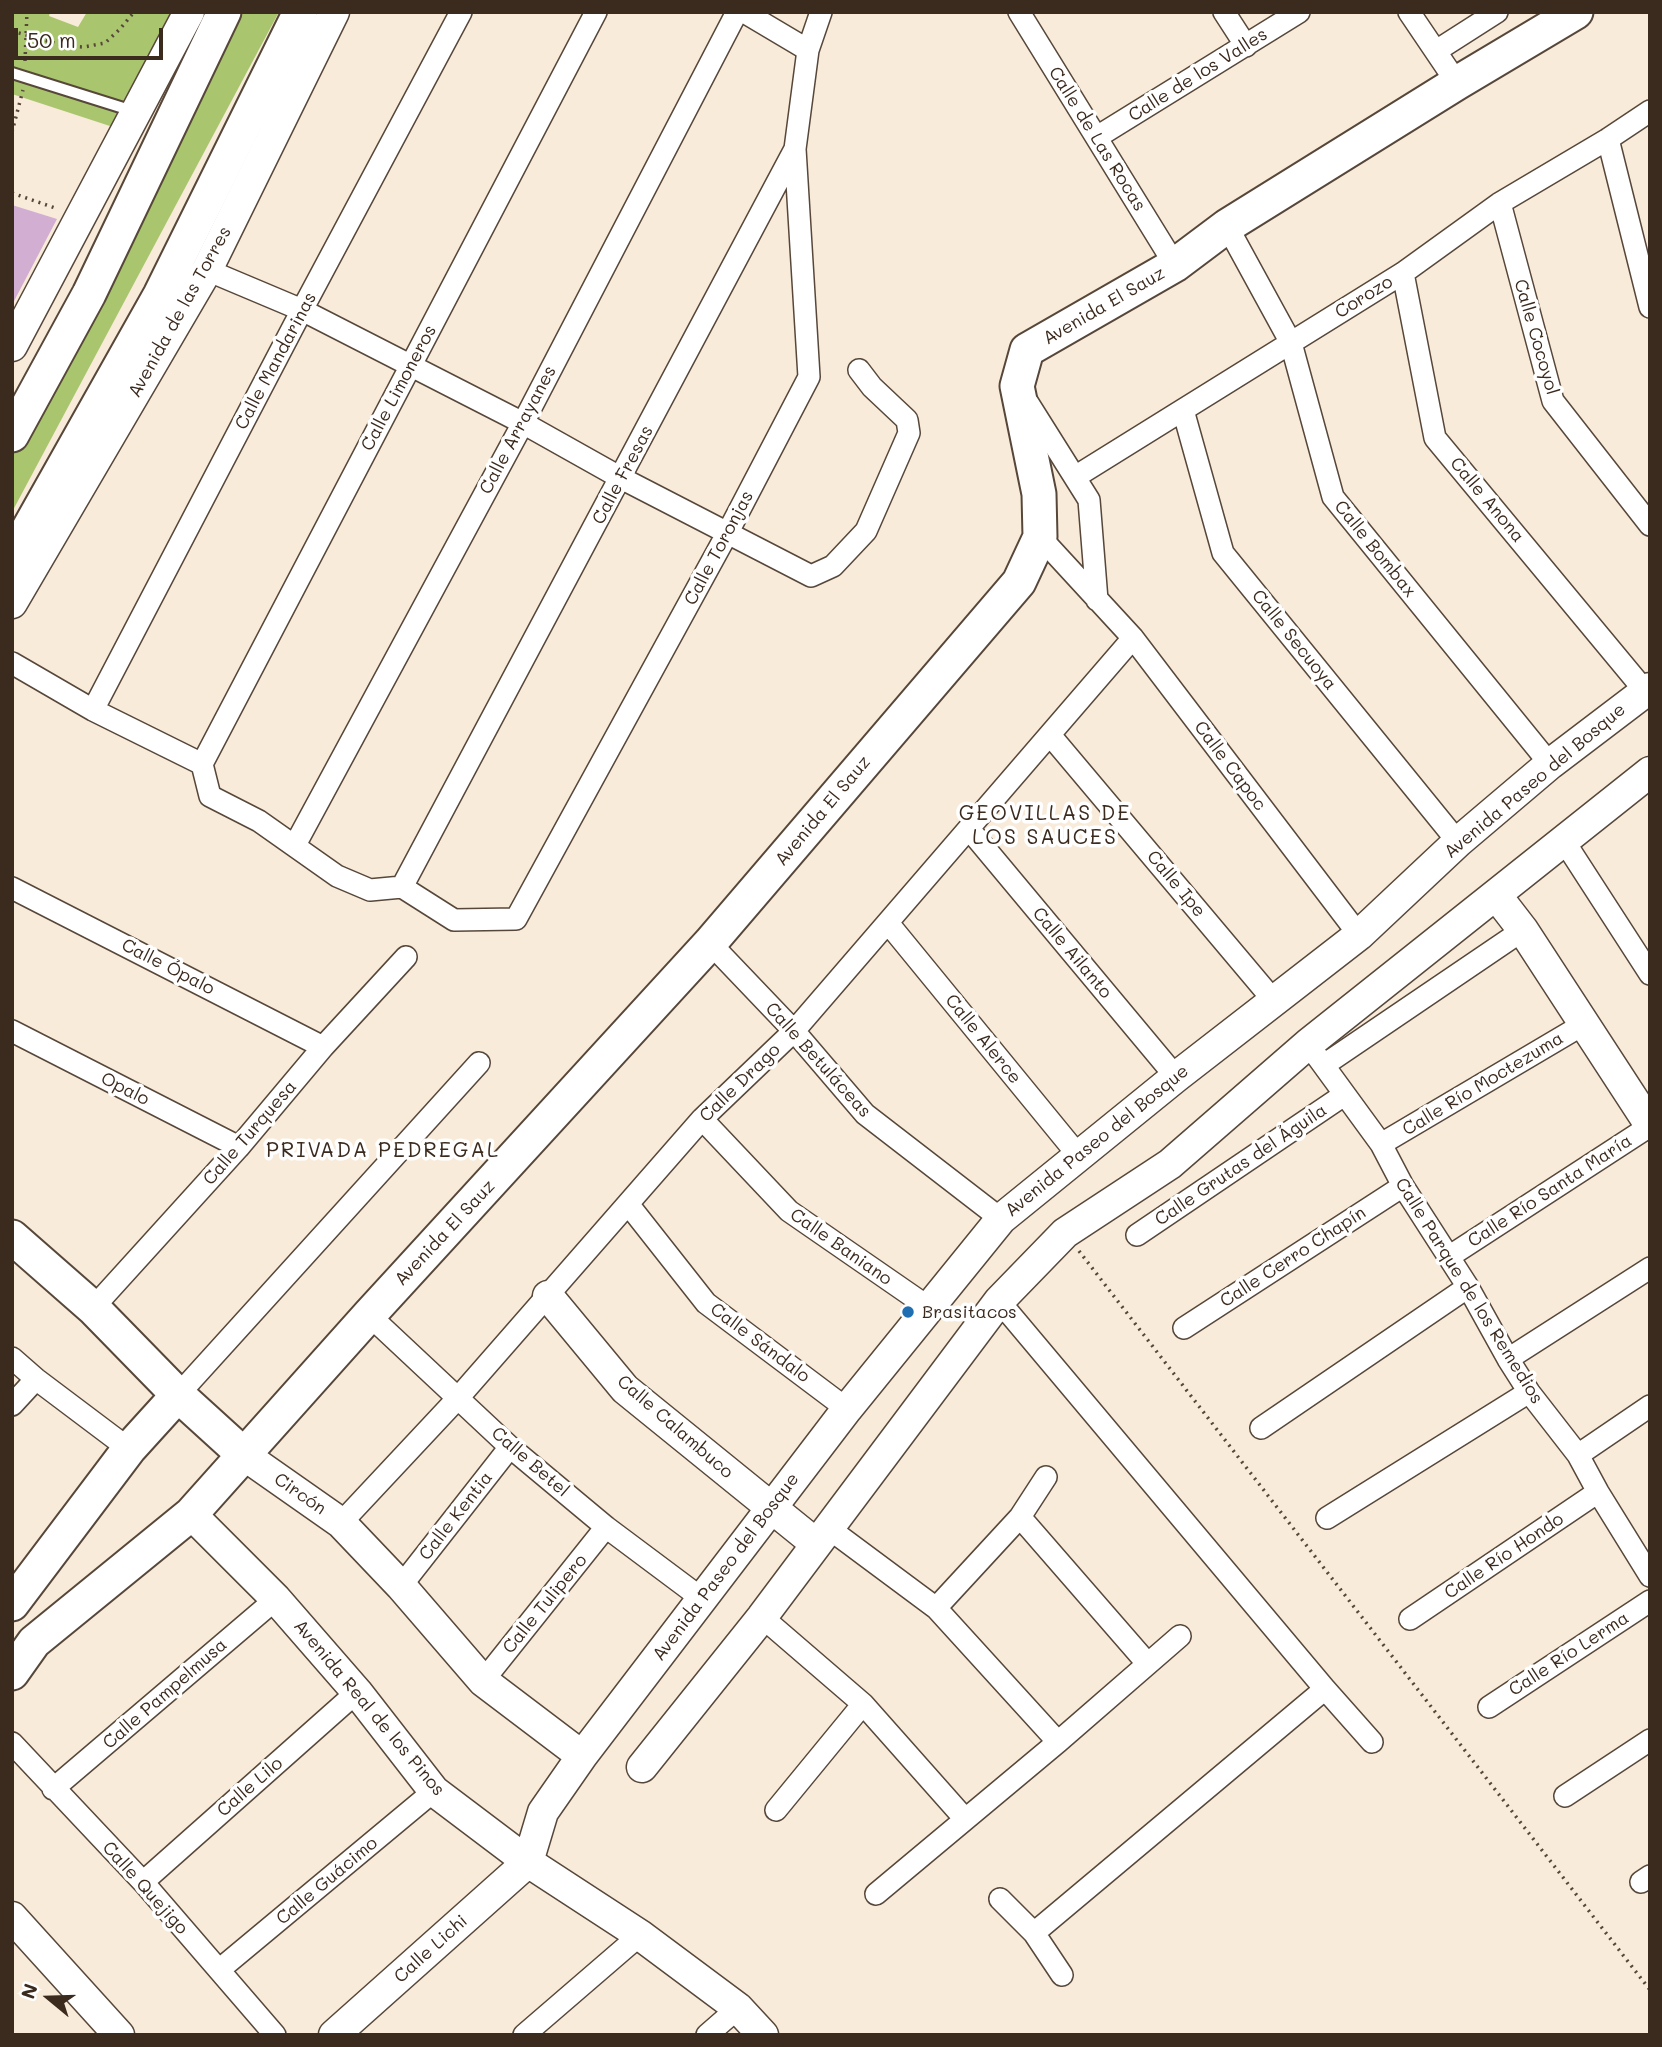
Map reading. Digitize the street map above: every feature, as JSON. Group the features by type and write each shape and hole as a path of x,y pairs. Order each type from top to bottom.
{"main road":[{"path":"12,346 189,12"},
{"path":"12,435 89,294 224,12"},
{"name":"Avenida de las Torres","path":"12,558 160,295 300,12"},
{"name":"Avenida de las Torres","path":"12,603 207,270 334,12"},
{"name":"Avenida El Sauz","path":"12,1673 34,1642 191,1514 369,1315 710,943 1018,582 1040,537 1039,494 1017,386 1027,350 1175,265 1227,226 1576,12"},
{"name":"Avenida Paseo del Bosque","path":"528,1862 543,1812 582,1756 847,1409 1000,1219 1176,1077 1359,935 1458,842 1550,764 1648,689"},
{"path":"642,1767 762,1617 999,1301 1065,1233 1170,1164 1316,1055 1496,895 1650,772"},
{"path":"1496,895 1523,930 1650,1126"},
{"name":"Circón","path":"12,1237 93,1308 178,1395 244,1455 341,1523 401,1586 483,1681 582,1756"},
{"name":"Calle Calambuco","path":"548,1296 625,1389 771,1508 821,1535"},
{"path":"12,1604 129,1450 178,1395"},
{"name":"Avenida Real de los Pinos","path":"191,1514 276,1599 357,1692 434,1791 528,1862 640,1935 738,2008 763,2035"},
{"name":"Calle Lichi","path":"334,2035 528,1862"},
{"path":"12,1917 120,2035"}],"street":[{"name":"Calle Mandarinas","path":"93,710 461,12"},
{"name":"Calle Limoneros","path":"202,764 596,12"},
{"name":"Calle Arrayanes","path":"295,845 523,423 737,12"},
{"path":"744,12 808,50"},
{"name":"Calle Fresas","path":"402,887 795,149 808,50 821,12"},
{"name":"Calle de Las Rocas","path":"1019,12 1175,265"},
{"path":"1224,12 1246,46"},
{"name":"Calle de los Valles","path":"1097,137 1299,12"},
{"path":"1409,12 1457,83"},
{"path":"1436,51 1497,12"},
{"name":"Corozo","path":"1075,477 1403,273 1500,203 1650,111"},
{"path":"1608,139 1650,307"},
{"name":"Calle Toronjas","path":"402,887 454,920 516,919 728,532 809,377 795,149"},
{"name":"Calle Cocoyol","path":"1500,203 1553,401 1650,525"},
{"name":"Calle Bombax","path":"1227,226 1291,343 1333,497 1550,764"},
{"path":"207,270 302,310 523,423 621,478 811,576 833,566 866,531 909,433 907,420 872,387 859,370"},
{"name":"Calle Anona","path":"1403,273 1435,438 1648,689"},
{"path":"1017,386 1089,500 1097,600"},
{"name":"Calle Secuoya","path":"1183,410 1223,553 1458,842"},
{"name":"Calle Capoc","path":"1040,537 1133,638 1359,935"},
{"name":"Calle Drago","path":"341,1523 458,1398 702,1119 794,1031 1133,638"},
{"path":"12,663 93,710 202,764 210,796 259,821 337,876 370,890 402,887"},
{"name":"Calle Ipe","path":"1050,735 1274,1001"},
{"name":"Calle Ailanto","path":"969,829 1176,1077"},
{"path":"1564,841 1650,974"},
{"name":"Calle Ópalo","path":"12,888 323,1047"},
{"name":"Calle Alerce","path":"888,923 1078,1155"},
{"path":"1316,1055 1523,930"},
{"name":"Calle Betuláceas","path":"710,943 794,1031 865,1114 1000,1219"},
{"name":"Calle Turquesa","path":"93,1308 406,957"},
{"name":"Calle Río Moctezuma","path":"1381,1144 1584,1024"},
{"name":"Opalo","path":"12,1031 239,1147"},
{"name":"Calle Parque de los Remedios","path":"1316,1055 1381,1144 1403,1186 1450,1256 1508,1359 1529,1392 1578,1455 1598,1492 1647,1563"},
{"path":"178,1395 479,1063"},
{"name":"Calle Grutas del Águila","path":"1137,1235 1344,1095"},
{"name":"Calle Baniano","path":"702,1119 789,1211 928,1307"},
{"name":"Calle Río Santa María","path":"1450,1256 1650,1126"},
{"name":"Calle Cerro Chapín","path":"1184,1328 1403,1186"},
{"name":"Calle Sándalo","path":"628,1203 706,1303 847,1409"},
{"path":"1508,1359 1650,1268"},
{"path":"1261,1428 1468,1287"},
{"path":"999,1301 1372,1742"},
{"name":"Calle Betel","path":"369,1315 510,1447 606,1527 701,1598"},
{"path":"12,1358 129,1450"},
{"path":"12,1405 36,1379"},
{"path":"1327,1518 1529,1392"},
{"path":"1578,1455 1650,1406"},
{"name":"Calle Kentia","path":"401,1586 510,1447"},
{"path":"936,1608 1020,1517 1046,1477"},
{"name":"Calle Río Hondo","path":"1410,1619 1598,1492"},
{"path":"1020,1517 1147,1663"},
{"name":"Calle Tulipero","path":"483,1681 606,1527"},
{"path":"821,1535 936,1608 1058,1742"},
{"name":"Calle Pampelmusa","path":"53,1789 276,1599"},
{"name":"Calle Río Lerma","path":"1489,1707 1650,1601"},
{"path":"762,1617 863,1704 965,1819"},
{"path":"876,1894 1180,1636"},
{"path":"1034,1933 1325,1689"},
{"name":"Calle Lilo","path":"143,1882 357,1692"},
{"path":"776,1810 863,1704"},
{"path":"1565,1796 1650,1740"},
{"name":"Calle Quejigo","path":"12,1743 143,1882 275,2035"},
{"name":"Calle Guácimo","path":"219,1970 434,1791"},
{"path":"1000,1899 1034,1933 1062,1975"},
{"path":"524,2035 640,1935"},
{"path":"707,2035 738,2008"}],"lane":[{"path":"12,73 135,112"}],"path":[{"path":"12,31 65,46 84,47 105,43 121,29 134,12"},
{"path":"12,192 80,217"},
{"path":"1065,1233 1650,1990"}],"green space":[{"path":"12,12 50,12 49,16 78,27 87,12 173,12 113,127 12,94"},
{"path":"235,12 279,12 12,512 12,443"}],"building":[{"path":"12,205 57,219 12,305"}],"place":[{"name":"Brasitacos","path":"908,1312"}],"district":[{"name":"GEOVILLAS DE LOS SAUCES","path":"1045,826"},
{"name":"PRIVADA PEDREGAL","path":"383,1151"}]}
